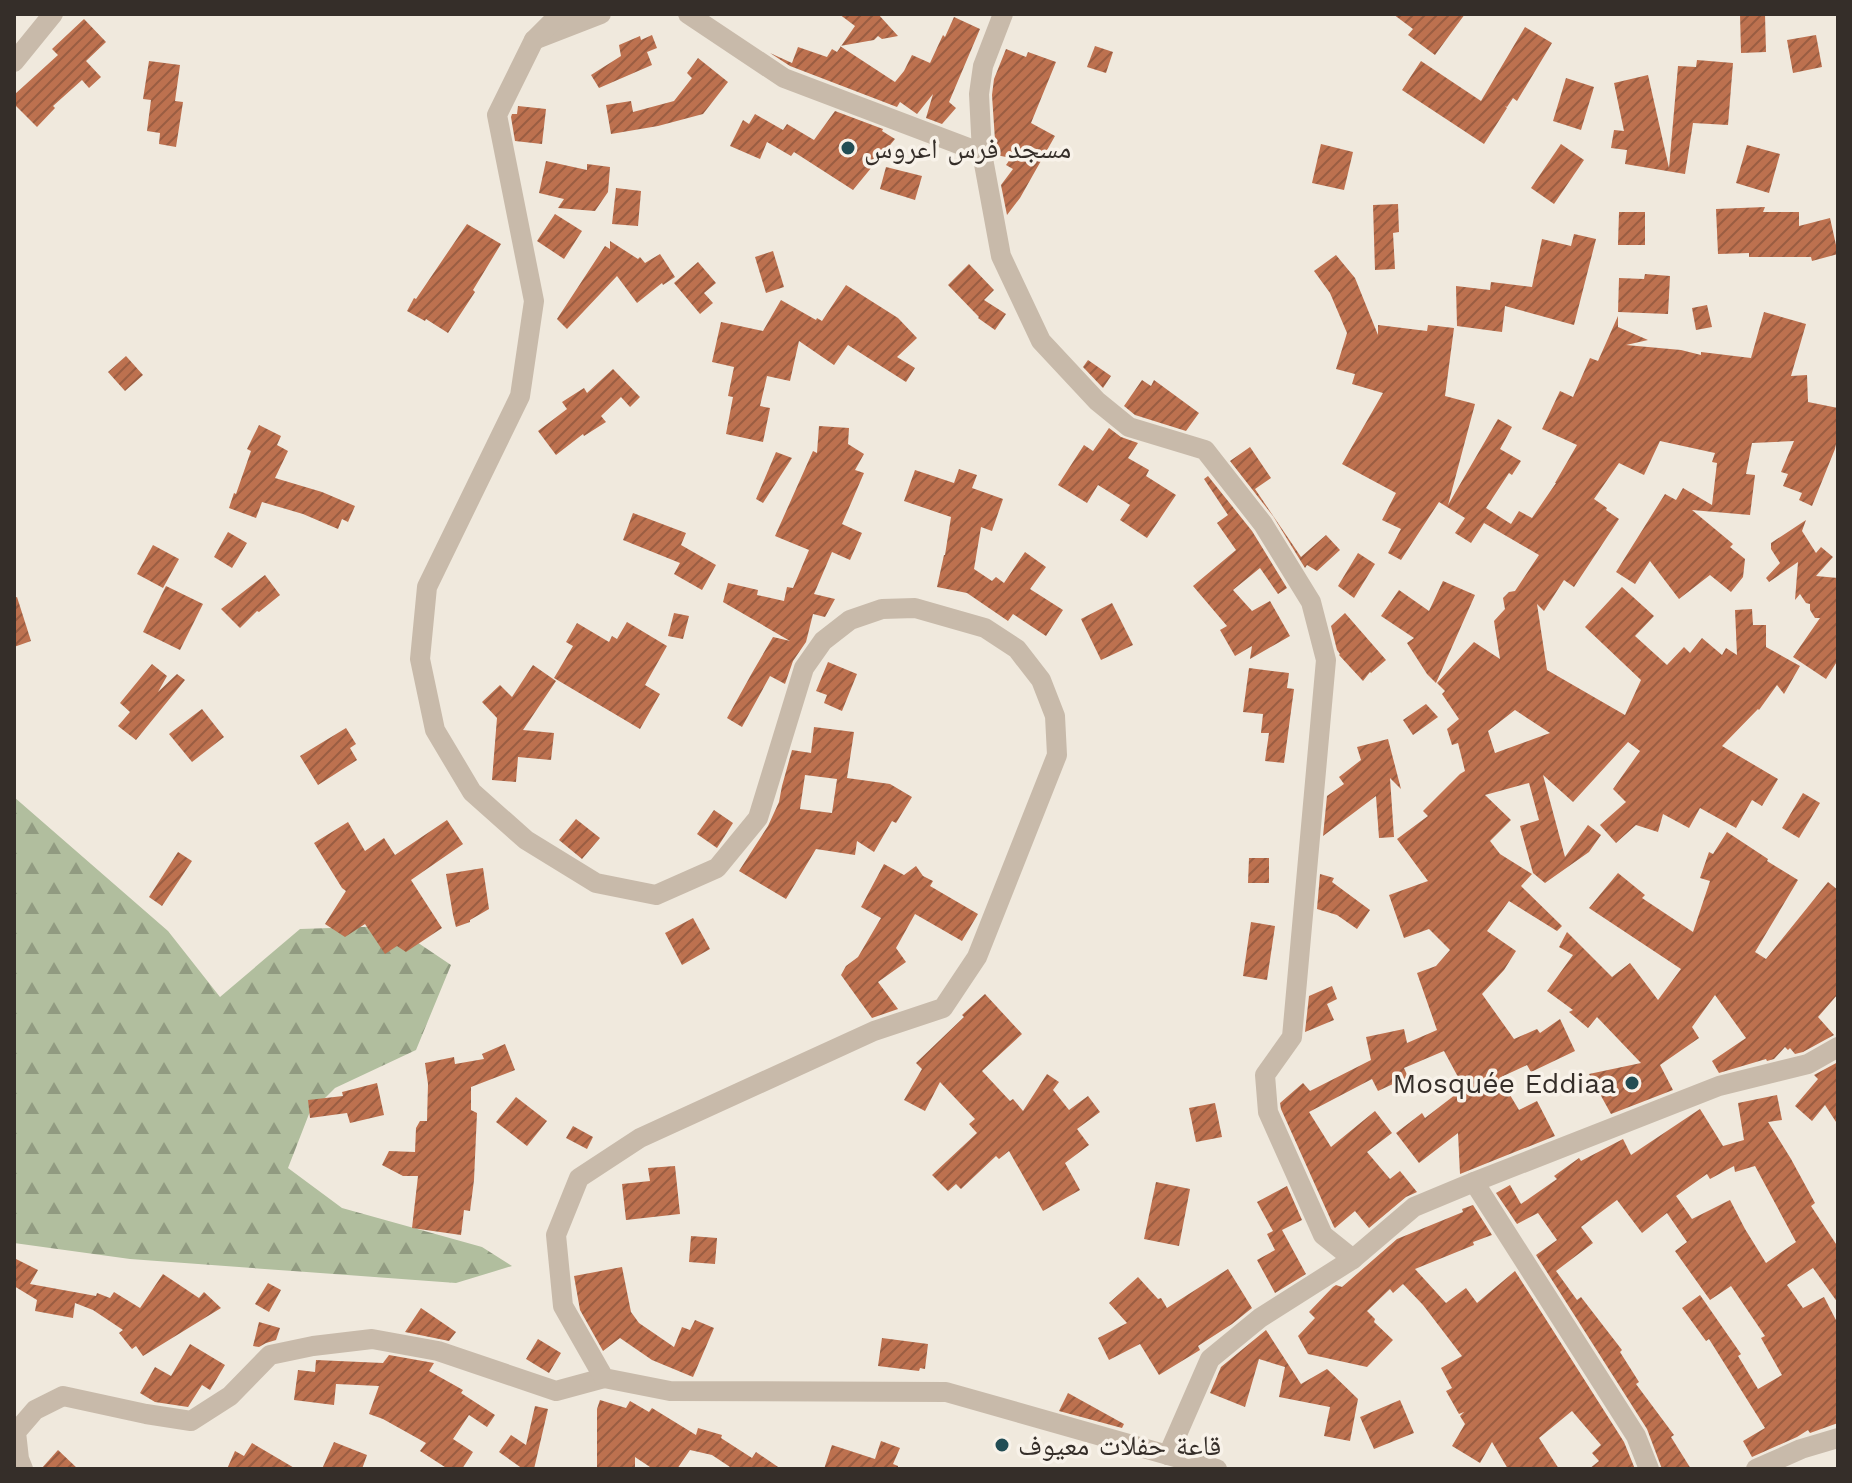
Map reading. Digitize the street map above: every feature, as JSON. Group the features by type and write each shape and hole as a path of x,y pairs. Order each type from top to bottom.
{"street":[{"path":"14,62 53,14"},
{"path":"560,14 534,40 497,115 534,301 520,396 427,587 420,659 435,730 472,792 526,840 596,883 656,895 668,890 717,868 758,818 804,668 823,641 850,620 882,609 915,608 985,628 1017,649 1041,680 1055,716 1057,755 977,957 943,1008 874,1031 640,1138 579,1178 556,1235 563,1306 604,1378"},
{"path":"534,40 601,14"},
{"path":"688,14 784,78 982,153"},
{"path":"1003,14 983,66 979,94 982,153 1001,256 1041,341 1097,401 1129,427 1205,450 1263,524 1311,602 1326,660 1297,990 1292,1037 1265,1075 1268,1112 1323,1235 1353,1259"},
{"path":"1168,1455 1210,1359 1260,1318 1353,1259 1414,1207 1719,1086 1808,1064 1838,1047"},
{"path":"1474,1182 1636,1436 1649,1469"},
{"path":"23,1469 16,1432 35,1410 63,1396 191,1421 230,1396 270,1355 372,1339 438,1351 556,1391 604,1378 670,1391 946,1392 1217,1469"},
{"path":"1756,1469 1801,1449 1838,1438"}],"green space":[{"path":"14,797 168,931 220,997 300,929 393,926 451,965 416,1050 335,1088 309,1114 288,1168 342,1208 482,1247 512,1266 456,1283 130,1259 14,1243"}],"building":[{"path":"839,14 878,14 898,36 882,39 878,36 874,40 841,46 855,26"},
{"path":"1393,14 1465,14 1435,55 1408,35 1413,29"},
{"path":"1740,14 1765,14 1766,52 1741,53"},
{"path":"954,17 980,29 949,102 956,108 942,124 926,118 933,94 917,114 900,102 897,107 790,66 770,53 792,63 798,47 827,57 832,49 837,52 841,47 895,82 912,55 930,63"},
{"path":"84,19 106,42 86,61 101,77 89,88 82,80 53,106 55,108 37,127 14,104 14,95 58,55 52,49"},
{"path":"1525,27 1552,43 1517,101 1513,98 1505,106 1507,108 1484,144 1402,90 1421,61 1481,101"},
{"path":"652,35 657,48 647,52 652,65 599,88 591,75 621,56 619,45 640,36 641,40"},
{"path":"1816,35 1822,67 1793,73 1787,40"},
{"path":"1095,46 1113,52 1106,73 1087,67"},
{"path":"1006,49 1026,57 1028,52 1056,62 1031,123 1055,136 1007,215 1001,185 1013,169 1006,165 1011,158 996,155 992,95 994,79"},
{"path":"698,58 728,82 703,114 611,134 606,105 631,101 633,112 674,101 692,78 687,73"},
{"path":"1697,60 1733,63 1728,125 1693,123 1685,174 1625,164 1627,150 1611,148 1614,130 1624,131 1614,83 1648,75 1669,168 1678,66 1696,67"},
{"path":"149,61 180,65 175,101 183,102 176,147 159,144 160,133 147,131 151,100 143,99"},
{"path":"1566,78 1594,87 1581,130 1553,121"},
{"path":"518,106 546,109 542,144 515,141 511,117 517,114"},
{"name":"مسجد فرس اعروس","path":"835,111 883,129 895,139 853,190 794,152 791,156 767,142 760,159 730,146 743,120 749,124 755,114 783,130 787,124 814,140"},
{"path":"1321,144 1353,152 1344,190 1312,183"},
{"path":"1561,144 1584,160 1554,204 1531,188"},
{"path":"1747,145 1780,154 1769,193 1736,183"},
{"path":"546,161 587,170 587,164 610,167 608,192 595,211 558,208 564,199 539,193"},
{"path":"886,167 922,176 915,200 880,189"},
{"path":"616,188 641,191 638,226 612,224"},
{"path":"1398,204 1399,232 1393,233 1395,269 1375,270 1373,205"},
{"path":"1765,207 1763,212 1799,212 1799,226 1830,218 1838,254 1812,261 1811,257 1718,254 1716,209"},
{"path":"1619,212 1645,212 1645,245 1618,245"},
{"path":"555,214 582,231 564,259 537,241"},
{"path":"467,224 501,244 448,333 407,311"},
{"path":"1574,234 1596,239 1574,325 1505,306 1502,332 1457,326 1456,286 1490,290 1491,282 1532,287 1542,239 1571,246"},
{"path":"610,241 638,259 640,257 645,263 660,254 675,277 637,303 617,276 567,329 557,319 605,246 610,249"},
{"path":"773,251 784,287 766,293 755,257"},
{"path":"1336,255 1355,278 1378,335 1378,325 1427,331 1428,325 1454,328 1445,396 1475,404 1448,505 1498,419 1512,427 1500,449 1521,461 1512,475 1509,473 1486,508 1511,524 1519,511 1532,518 1577,445 1542,429 1560,391 1573,397 1590,358 1598,361 1618,316 1618,327 1648,340 1626,345 1751,358 1764,312 1806,324 1791,376 1807,375 1808,402 1838,408 1835,449 1812,506 1799,500 1802,493 1783,486 1788,474 1781,472 1794,441 1752,443 1746,474 1755,475 1750,515 1692,510 1733,544 1730,547 1745,559 1743,577 1731,592 1710,575 1679,599 1650,561 1635,584 1616,572 1665,494 1676,500 1683,488 1712,505 1717,463 1712,462 1715,453 1660,441 1644,475 1619,463 1594,499 1619,519 1574,587 1564,580 1544,611 1537,604 1547,670 1625,715 1641,680 1585,627 1622,587 1654,616 1635,636 1667,665 1684,647 1690,653 1702,638 1722,655 1726,648 1737,655 1735,610 1752,609 1753,625 1766,625 1766,647 1800,666 1784,694 1777,685 1759,710 1722,746 1778,779 1762,806 1752,800 1736,828 1700,808 1689,828 1663,814 1658,832 1636,825 1616,843 1600,825 1626,802 1613,789 1640,751 1628,742 1573,802 1543,775 1565,857 1588,825 1601,835 1589,852 1545,883 1533,873 1520,826 1539,820 1529,783 1485,795 1511,820 1490,841 1500,854 1532,874 1521,886 1562,926 1557,931 1509,901 1487,931 1516,951 1482,994 1514,1039 1537,1029 1540,1033 1560,1019 1575,1051 1531,1072 1527,1065 1499,1078 1504,1086 1496,1090 1507,1090 1519,1110 1537,1101 1555,1136 1460,1174 1458,1133 1419,1163 1396,1133 1422,1113 1425,1118 1464,1088 1444,1051 1404,1068 1408,1077 1378,1091 1372,1079 1309,1112 1331,1147 1375,1111 1392,1133 1367,1152 1390,1179 1400,1171 1417,1192 1406,1197 1369,1228 1355,1211 1334,1227 1280,1103 1303,1083 1310,1091 1371,1060 1366,1037 1404,1029 1407,1043 1437,1030 1417,973 1436,966 1450,950 1429,929 1404,938 1389,895 1428,881 1397,839 1428,816 1423,811 1465,771 1458,743 1452,745 1447,729 1459,719 1442,694 1445,691 1437,683 1474,642 1500,659 1494,621 1505,609 1503,598 1515,591 1539,555 1484,523 1471,543 1455,533 1465,518 1439,502 1401,560 1388,553 1401,529 1382,520 1396,493 1342,464 1383,393 1352,384 1355,374 1336,369 1347,333 1330,293 1314,271","holes":["1515,710 1550,733 1495,753 1488,731"]},
{"path":"698,262 716,283 704,293 713,303 700,314 674,283"},
{"path":"969,264 994,290 984,300 1006,314 995,330 978,318 948,285"},
{"path":"1645,274 1670,276 1668,314 1618,312 1619,278 1644,279"},
{"path":"846,285 898,318 917,338 897,357 915,368 906,382 848,345 834,365 799,341 790,381 767,376 760,406 770,408 763,442 726,434 733,397 728,396 734,367 712,362 721,322 763,331 781,300 822,321"},
{"path":"1707,305 1712,327 1696,330 1692,308"},
{"path":"126,356 143,375 125,391 108,372"},
{"path":"1088,360 1111,376 1103,388 1083,367"},
{"path":"613,369 640,397 630,407 621,397 601,416 606,422 583,434 556,455 538,431 567,409 562,402 584,388 587,393"},
{"path":"1142,380 1151,386 1154,380 1199,413 1186,431 1135,415 1124,406"},
{"path":"259,425 281,436 277,445 288,451 275,478 355,506 348,522 342,519 338,529 303,514 262,502 256,518 229,508 251,451 247,449"},
{"path":"819,426 849,428 848,444 864,454 855,470 864,473 842,524 862,533 850,560 832,552 814,594 835,599 825,617 813,614 806,642 793,661 785,684 770,676 742,727 727,718 752,673 773,637 790,641 723,602 728,583 758,590 757,595 784,601 787,587 793,588 809,550 775,536 813,451 817,453"},
{"path":"1109,428 1121,437 1138,443 1128,458 1149,470 1146,476 1176,495 1147,538 1120,520 1130,505 1098,485 1087,503 1058,485 1084,445 1093,451"},
{"path":"1250,447 1271,478 1255,489 1301,557 1326,535 1340,550 1317,571 1307,565 1305,568 1273,516 1230,461"},
{"path":"776,452 792,458 763,503 756,499"},
{"path":"959,469 977,475 972,488 1003,499 992,531 981,527 974,569 992,581 996,577 1004,583 1025,552 1046,567 1030,589 1063,610 1046,636 1013,614 1008,621 967,593 937,587 951,517 904,501 915,470 954,483"},
{"path":"1208,476 1252,531 1287,588 1278,594 1260,568 1233,590 1252,611 1270,601 1290,636 1250,659 1252,646 1235,656 1220,630 1227,626 1193,586 1236,550 1217,523 1228,515 1204,479"},
{"path":"633,513 686,533 681,545 716,565 702,590 674,574 680,563 623,540"},
{"path":"1806,520 1802,531 1816,553 1821,547 1833,557 1816,576 1838,578 1838,660 1826,679 1793,657 1820,618 1815,618 1810,604 1800,594 1795,600 1798,562 1769,582 1766,578 1780,563 1771,549 1771,543"},
{"path":"228,532 247,543 232,568 214,557"},
{"path":"153,545 179,559 163,588 137,574"},
{"path":"1358,553 1375,564 1354,598 1338,586"},
{"path":"265,575 280,595 240,628 221,609"},
{"path":"1443,581 1475,595 1436,683 1407,643 1414,638 1381,616 1399,590 1429,611"},
{"path":"166,586 203,604 180,650 143,632"},
{"path":"17,597 31,641 14,647 14,598"},
{"path":"1112,603 1133,645 1101,660 1081,619"},
{"path":"674,613 689,616 683,639 668,636"},
{"path":"1345,613 1386,660 1363,681 1337,650 1331,626"},
{"path":"627,622 667,646 645,685 660,694 640,729 554,678 573,646 566,642 577,623 609,642 612,636 617,639"},
{"path":"828,662 857,674 842,711 824,703 827,695 816,691"},
{"path":"152,664 167,676 158,692 177,674 185,680 136,740 118,726 130,712 120,703"},
{"path":"533,665 556,681 523,730 554,733 551,760 518,757 516,782 492,780 497,718 482,702 500,685 512,697"},
{"path":"1249,668 1289,673 1287,688 1294,689 1284,763 1265,761 1269,733 1261,733 1263,714 1243,712"},
{"path":"1426,704 1438,717 1413,735 1403,720"},
{"path":"202,709 224,737 192,762 169,734"},
{"path":"814,727 854,732 847,778 890,784 912,797 896,823 892,821 874,852 857,841 855,855 816,849 786,899 739,871 768,826 779,802 792,750 811,753","holes":["805,775 837,779 832,813 800,809"]},
{"path":"346,728 356,744 350,748 357,760 318,785 300,756"},
{"path":"1388,739 1401,789 1390,778 1394,837 1379,838 1376,796 1323,836 1327,796 1344,784 1339,777 1361,760 1357,747"},
{"path":"1803,793 1820,803 1799,838 1782,828"},
{"path":"714,810 733,823 717,848 697,834"},
{"path":"576,819 600,838 582,859 559,840"},
{"path":"447,820 463,844 411,880 442,928 406,952 397,946 385,954 365,924 345,937 325,924 346,891 314,843 348,822 365,851 384,838 395,855"},
{"path":"1727,832 1798,880 1755,952 1766,959 1828,882 1838,890 1838,994 1818,1017 1834,1035 1803,1052 1795,1054 1785,1047 1774,1059 1719,1073 1712,1061 1746,1038 1715,995 1692,1027 1699,1038 1660,1065 1673,1090 1611,1114 1589,1074 1641,1063 1597,1017 1588,1028 1569,1012 1573,1010 1547,991 1573,955 1559,947 1567,932 1612,977 1630,963 1658,1000 1681,969 1589,908 1618,873 1645,895 1642,898 1693,932 1710,881 1700,878 1709,852 1713,854"},
{"path":"178,852 192,861 162,906 149,897"},
{"path":"1249,858 1269,858 1269,883 1248,883"},
{"path":"884,864 904,875 916,866 923,876 933,881 930,886 978,914 962,941 915,914 896,948 906,962 878,982 898,1009 872,1018 841,975 846,966 858,957 881,918 861,907"},
{"path":"483,868 489,909 456,927 446,874"},
{"path":"1320,874 1334,878 1332,882 1370,910 1357,929 1337,915 1317,909"},
{"path":"693,918 710,949 682,965 665,933"},
{"path":"1251,922 1275,926 1267,980 1243,976"},
{"path":"1332,986 1337,999 1327,1004 1334,1020 1305,1032 1309,996"},
{"path":"985,994 1022,1034 982,1071 1010,1101 1013,1099 1023,1111 1047,1074 1059,1082 1053,1090 1069,1110 1088,1096 1100,1112 1077,1129 1089,1145 1065,1163 1080,1190 1043,1211 1009,1151 999,1159 996,1156 961,1189 956,1184 948,1191 932,1175 977,1133 969,1124 975,1119 940,1082 925,1111 904,1100 922,1069 916,1063"},
{"path":"505,1044 515,1070 471,1087 471,1110 477,1113 474,1180 470,1211 464,1210 461,1235 412,1228 418,1176 403,1176 382,1165 389,1151 415,1152 416,1128 420,1121 427,1121 425,1063 454,1057 455,1064 484,1059 482,1054"},
{"path":"1838,1062 1838,1125 1825,1105 1812,1121 1795,1106 1818,1079 1814,1075"},
{"path":"377,1083 384,1115 350,1123 347,1113 310,1118 308,1100 343,1096 342,1092"},
{"path":"1777,1095 1782,1120 1768,1122 1815,1203 1811,1206 1838,1247 1838,1303 1813,1268 1787,1285 1803,1308 1824,1297 1838,1324 1838,1423 1810,1433 1808,1430 1752,1457 1743,1441 1765,1428 1709,1339 1706,1341 1682,1308 1700,1295 1741,1354 1738,1356 1758,1389 1782,1375 1761,1338 1765,1336 1731,1286 1710,1300 1675,1251 1687,1242 1667,1213 1642,1233 1617,1200 1581,1227 1593,1243 1556,1271 1577,1300 1581,1297 1622,1350 1620,1352 1639,1382 1636,1384 1674,1435 1671,1437 1691,1469 1662,1469 1647,1429 1536,1255 1557,1240 1538,1213 1517,1224 1496,1193 1510,1185 1521,1204 1557,1179 1554,1176 1579,1158 1581,1161 1623,1139 1631,1155 1700,1109 1723,1146 1744,1140 1738,1103","holes":["1734,1166 1735,1172 1755,1166 1796,1242 1766,1263 1730,1200 1692,1219 1676,1196 1707,1174 1710,1179"]},
{"path":"516,1097 547,1121 527,1146 496,1122"},
{"path":"1215,1103 1222,1137 1196,1142 1189,1108"},
{"path":"573,1126 593,1137 587,1149 566,1138"},
{"path":"675,1166 680,1214 626,1220 622,1184 650,1181 648,1168"},
{"path":"1156,1182 1190,1189 1179,1246 1144,1239"},
{"path":"1287,1186 1302,1220 1282,1230 1306,1274 1275,1293 1257,1260 1275,1250 1267,1234 1273,1231 1257,1202"},
{"path":"1473,1205 1492,1235 1415,1269 1446,1303 1466,1288 1477,1303 1515,1271 1624,1442 1635,1469 1589,1469 1599,1461 1592,1453 1601,1445 1572,1411 1539,1438 1559,1469 1508,1469 1492,1442 1480,1463 1452,1446 1465,1424 1460,1416 1464,1412 1459,1414 1446,1391 1452,1388 1441,1368 1462,1356 1403,1284 1393,1293 1390,1289 1367,1311 1393,1340 1367,1367 1308,1354 1298,1336 1315,1318 1309,1312 1333,1287 1342,1287 1397,1239"},
{"path":"691,1236 717,1238 715,1264 689,1262"},
{"path":"14,1258 38,1270 30,1284 96,1296 97,1293 110,1298 114,1292 140,1308 163,1274 199,1298 204,1292 221,1308 143,1356 136,1346 132,1349 119,1333 123,1330 93,1310 75,1303 73,1318 35,1311 37,1300 14,1286"},
{"path":"622,1267 631,1312 639,1323 674,1347 682,1327 690,1330 695,1320 714,1328 693,1377 652,1360 620,1338 603,1351 580,1310 574,1276"},
{"path":"1228,1269 1252,1308 1198,1346 1200,1350 1159,1375 1140,1344 1109,1360 1098,1338 1127,1323 1109,1303 1138,1277 1158,1299 1161,1298 1167,1308"},
{"path":"268,1283 281,1290 269,1312 255,1304"},
{"path":"421,1308 456,1332 449,1341 405,1332"},
{"path":"259,1322 280,1328 276,1340 259,1347 253,1346"},
{"path":"1266,1330 1301,1384 1327,1369 1358,1399 1350,1441 1324,1436 1330,1407 1279,1397 1285,1367 1259,1359 1245,1407 1210,1393 1221,1367"},
{"path":"882,1338 928,1344 925,1369 878,1366"},
{"path":"538,1339 561,1353 549,1373 526,1359"},
{"path":"190,1344 225,1365 210,1390 202,1385 188,1407 155,1402 140,1393 155,1367 171,1376"},
{"path":"389,1355 434,1363 429,1371 463,1390 461,1393 495,1415 487,1427 469,1415 453,1439 473,1452 462,1469 448,1469 420,1451 426,1443 369,1414 379,1386 336,1384 334,1405 294,1400 298,1370 315,1372 316,1360 383,1363"},
{"path":"1068,1393 1124,1424 1122,1428 1059,1411"},
{"path":"600,1400 626,1408 630,1401 649,1412 652,1408 696,1435 698,1428 722,1435 721,1438 752,1458 756,1452 781,1469 733,1469 712,1455 690,1450 677,1469 653,1469 635,1457 635,1469 597,1469 597,1409"},
{"path":"1400,1400 1414,1433 1374,1449 1360,1417"},
{"path":"535,1406 548,1409 534,1469 523,1469 499,1452 511,1435 526,1445"},
{"path":"881,1441 900,1448 893,1464 898,1469 824,1469 832,1445 875,1459"},
{"path":"334,1442 367,1455 362,1469 322,1469"},
{"path":"252,1443 296,1469 227,1469 235,1451 244,1456"},
{"path":"58,1450 78,1469 41,1469"}],"place":[{"name":"مسجد فرس اعروس","path":"848,148"},
{"name":"Mosquée Eddiaa","path":"1632,1083"},
{"name":"قاعة حفلات معيوف","path":"1002,1445"}]}
